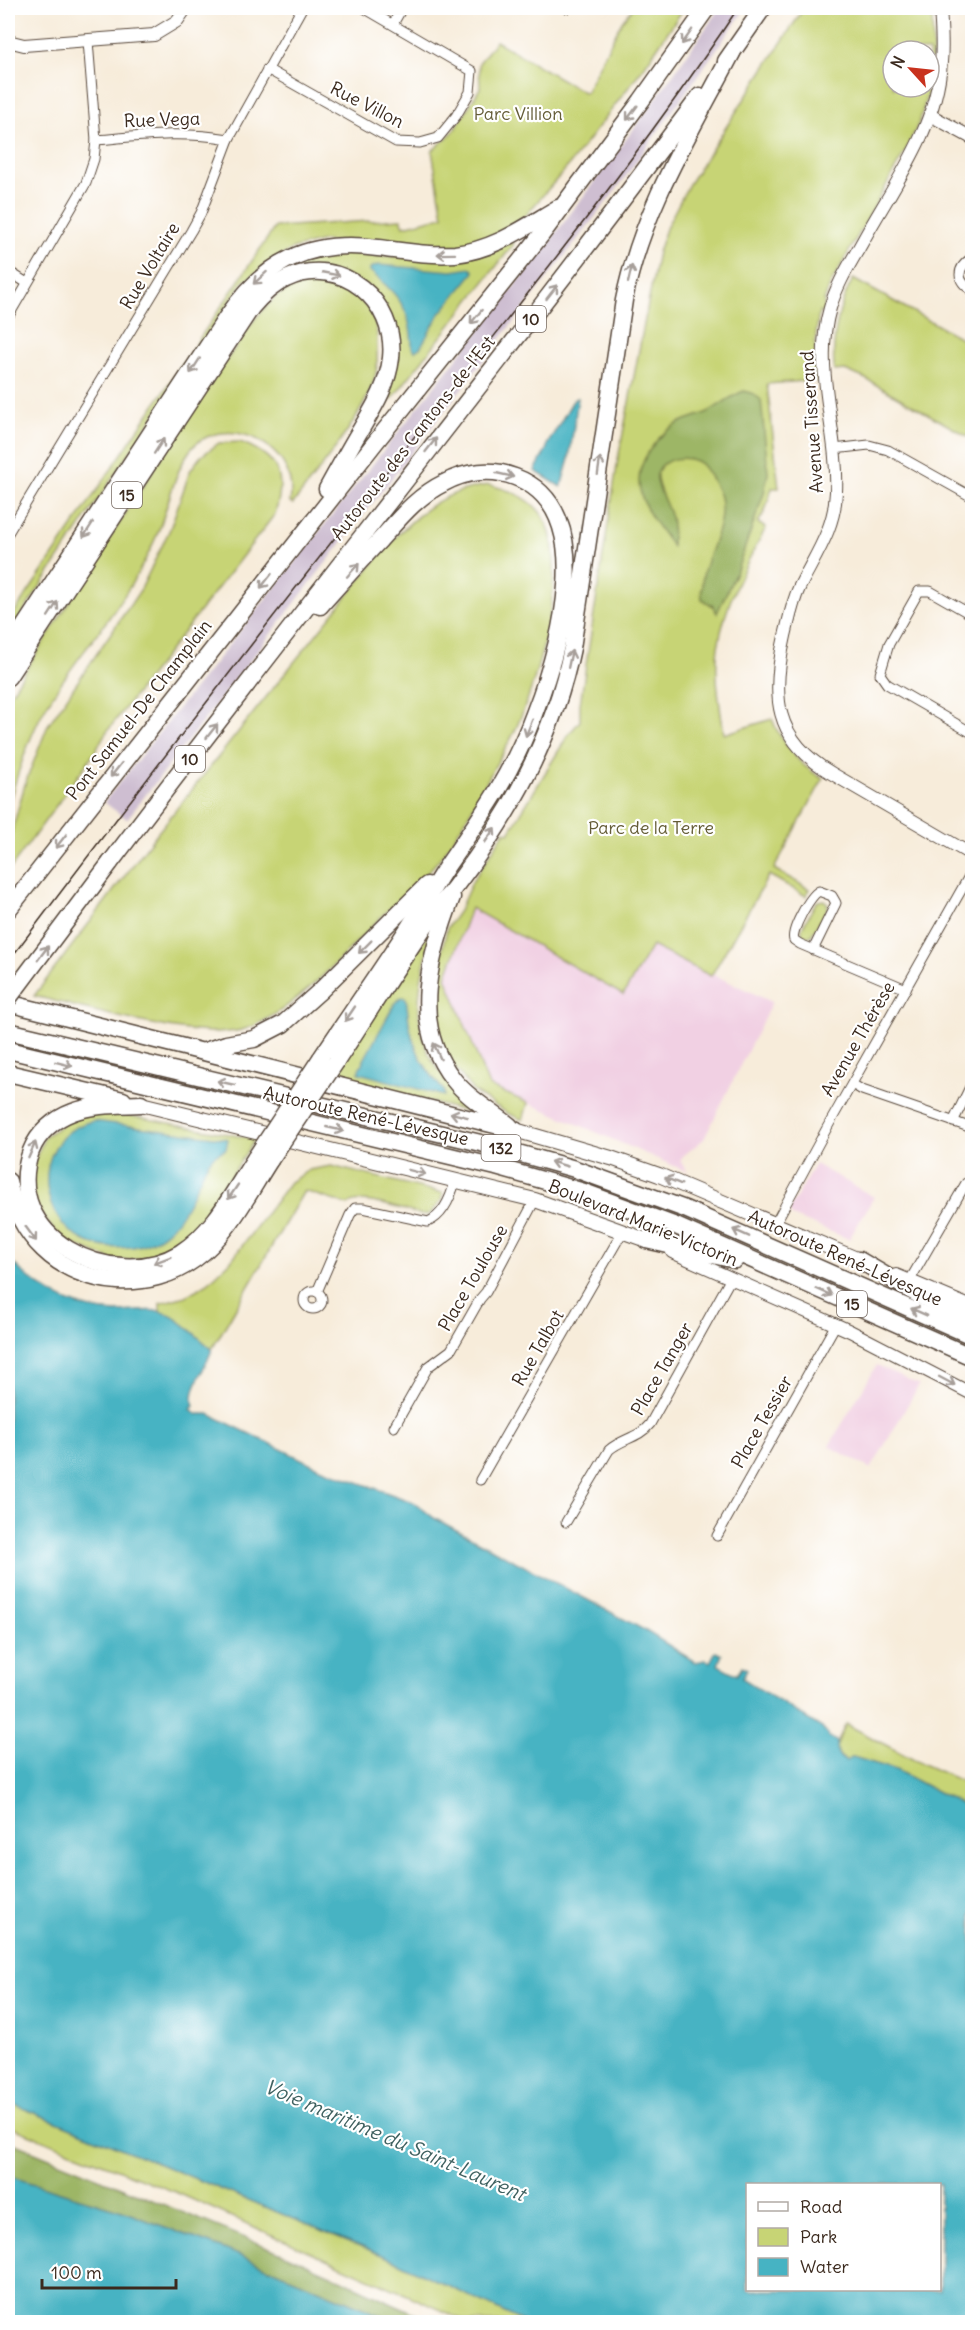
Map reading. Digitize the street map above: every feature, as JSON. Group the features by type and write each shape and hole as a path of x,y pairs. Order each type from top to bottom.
{"highway":[{"name":"Autoroute des Cantons-de-l'Est","path":"302,535 564,204 707,8"},
{"name":"Autoroute des Cantons-de-l'Est","path":"243,691 395,491 615,210 763,8"},
{"path":"328,1060 458,884 508,809 531,769 558,705 572,648 622,313 634,257 661,188 732,53"},
{"path":"8,677 14,655 227,317 246,292 266,272 299,253 334,246 439,254 473,251 506,239 564,204"},
{"name":"15","path":"14,655 251,308 269,290 286,279 305,273 324,273 353,281 375,301 385,316 389,330 391,355 386,379 377,401 302,535"},
{"path":"8,1181 15,1207 36,1242 52,1257 71,1269 91,1277 112,1281 132,1281 173,1272 202,1254 222,1233 263,1159 328,1060 447,866 487,810 511,767 534,714 552,657 566,582 566,547 561,525 554,510 538,491 513,476 484,472 453,478 424,494 243,691"},
{"name":"Pont Samuel-De Champlain","path":"8,910 302,535"},
{"path":"8,683 14,655"},
{"name":"10","path":"11,1001 137,827 243,691"},
{"path":"205,1051 260,1037 294,1015 447,866"},
{"path":"458,884 429,970 426,996 430,1031 438,1052 453,1079 476,1101 515,1130"},
{"path":"11,1001 515,1130"},
{"name":"Autoroute René-Lévesque","path":"8,1031 489,1145 575,1169 685,1209 972,1336"},
{"name":"Autoroute René-Lévesque","path":"8,1050 544,1179 660,1219 972,1357"},
{"path":"8,1073 141,1104"},
{"path":"141,1104 92,1107 71,1113 48,1127 39,1136 30,1154 26,1184 32,1211 50,1236 80,1257 102,1265 126,1268 152,1264 178,1254 209,1226 263,1159"},
{"path":"646,1240 771,1268"},
{"path":"859,1260 919,1295 972,1322"}],"main road":[{"name":"Boulevard Marie-Victorin","path":"141,1104 535,1200 646,1240"},
{"path":"515,1130 633,1166 859,1260"}],"street":[{"path":"8,41 24,45 154,35 177,21 186,8"},
{"name":"Rue Voltaire","path":"8,533 191,231 201,213 229,138 302,8"},
{"name":"Rue Villon","path":"267,69 396,142 420,143 438,138 456,116 470,92 472,71 364,8"},
{"path":"393,24 402,8"},
{"name":"Avenue Tisserand","path":"939,8 941,62 938,86 930,115 913,152 841,280 830,306 825,333 824,357 837,493 834,513 825,540 795,598 779,662 777,692 784,721 804,752 824,769 972,855"},
{"path":"8,317 86,183 94,159 96,140 88,41"},
{"path":"930,115 972,138"},
{"name":"Rue Vega","path":"96,140 178,133 199,133 229,138"},
{"path":"972,258 967,261 960,272 962,284 972,290"},
{"path":"8,271 27,283"},
{"path":"834,449 869,445 888,450 972,497"},
{"path":"972,615 930,591 919,591 893,636 880,674 887,684 972,733"},
{"name":"Avenue Thérèse","path":"775,1224 972,871"},
{"path":"813,950 836,903 834,898 819,891 813,896 793,934 797,943 813,950 906,989"},
{"path":"953,1122 972,1083"},
{"path":"852,1084 972,1128"},
{"path":"317,1292 355,1208 428,1222 444,1207 455,1181"},
{"path":"910,1280 966,1183"},
{"name":"Place Toulouse","path":"394,1426 428,1367 453,1346 486,1292 535,1200"},
{"name":"Rue Talbot","path":"480,1480 623,1231"},
{"name":"Boulevard Marie-Victorin","path":"646,1240 836,1324 972,1394"},
{"path":"859,1260 972,1307"},
{"name":"Place Tanger","path":"567,1522 609,1450 644,1431 650,1424 731,1278"},
{"name":"Place Tessier","path":"717,1536 836,1324"}],"shaded area":[{"path":"720,8 746,8 619,186 127,819 113,809 104,802 547,245"},
{"path":"471,908 623,995 652,946 772,1002 704,1139 680,1161 688,1172 489,1086 446,977"},
{"path":"815,1164 874,1197 849,1239 792,1216 789,1211"},
{"path":"877,1365 919,1385 871,1469 829,1446"}],"green space":[{"name":"Parc Villion","path":"633,8 684,8 644,67 570,164 526,215 499,234 473,244 443,249 323,241 292,249 243,282 8,635 8,622 275,227 401,219 404,226 443,216 432,151 453,132 480,88 479,63 496,41 585,93 622,21"},
{"name":"Parc de la Terre","path":"804,8 932,8 933,39 881,39 881,99 926,99 920,120 906,150 830,285 824,301 824,313 819,312 815,342 816,380 767,384 779,488 772,488 765,511 758,523 766,528 737,585 721,631 718,647 717,679 724,734 772,719 792,753 823,779 774,869 809,889 806,896 769,875 711,976 652,946 623,995 471,908 446,977 489,1086 528,1103 523,1120 507,1113 474,1092 443,1053 431,1000 447,928 459,911 472,882 505,831 509,833 568,735 580,721 580,704 618,459 658,252 667,226 689,184"},
{"path":"511,242 514,244 392,399 386,395 394,374 369,286 285,271 298,261 327,253 405,256"},
{"path":"853,279 972,344 972,439 866,379 845,370 834,371 834,347 839,312"},
{"path":"312,282 333,284 351,293 366,306 374,321 377,332 376,372 353,422 293,504 290,503 291,489 287,470 268,446 250,436 221,433 201,440 192,447 179,470 156,537 137,575 114,611 62,682 37,723 8,805 8,698 178,431 254,320 276,296 297,285"},
{"path":"744,391 754,394 761,400 768,473 764,493 737,570 717,613 713,606 702,599 704,572 720,523 720,497 712,481 702,465 691,459 676,459 659,469 657,480 671,518 672,546 646,508 639,483 640,472 655,442 663,434 681,422 708,412"},
{"path":"240,442 263,454 276,469 280,488 275,514 105,734 93,755 8,872 8,845 25,784 48,725 141,589 170,529 190,471 200,457 219,443"},
{"path":"489,485 510,491 530,502 540,512 550,532 554,558 549,617 535,677 516,730 462,826 434,865 303,994 264,1021 245,1029 226,1032 172,1028 34,996 155,836 387,546 432,505 457,492"},
{"path":"824,900 828,904 827,909 811,936 805,937 802,934 802,928 815,904"},
{"path":"435,924 425,959 419,995 421,1032 427,1049 441,1073 483,1116 331,1076"},
{"path":"110,1112 255,1139 197,1229 177,1245 157,1254 133,1260 115,1261 63,1240 35,1208 30,1172 45,1136 76,1116"},
{"path":"331,1166 443,1193 442,1200 430,1214 422,1215 373,1202 354,1202 348,1205 304,1191 212,1349 181,1323 160,1311 160,1303 186,1296 208,1283 230,1262 290,1182 309,1170"},
{"path":"846,1724 914,1760 972,1786 972,1810 896,1770 853,1757 847,1761 842,1758 838,1754 837,1744"},
{"path":"8,2102 387,2257 524,2322 468,2322 180,2194 8,2126"},
{"path":"8,2141 287,2255 434,2322 396,2322 229,2251 122,2211 8,2176"}],"water":[{"path":"378,265 452,271 471,268 474,272 439,315 420,348 415,351 412,348 409,323 402,304 389,288 370,271 370,268"},
{"path":"578,398 569,459 561,487 535,471 547,445 574,399"},
{"path":"401,997 406,998 410,1028 416,1048 428,1071 444,1091 444,1096 359,1073 359,1069 395,1003"},
{"path":"94,1121 228,1139 226,1149 209,1162 179,1218 164,1234 155,1240 133,1247 107,1247 83,1240 66,1228 54,1212 48,1194 47,1175 51,1157 60,1141 74,1128"},
{"name":"Voie maritime du Saint-Laurent","path":"8,1262 14,1264 48,1291 74,1304 102,1311 159,1311 187,1327 212,1349 194,1393 194,1406 191,1409 196,1414 209,1414 320,1468 415,1503 434,1518 646,1631 695,1662 706,1660 710,1662 716,1651 722,1654 718,1665 737,1675 742,1666 747,1669 742,1678 822,1728 837,1742 838,1754 844,1760 847,1761 853,1757 896,1770 972,1810 972,2322 524,2322 387,2257 8,2102"},
{"path":"8,2176 122,2211 229,2251 396,2322 8,2322"}],"tram line":[{"path":"8,962 105,833 575,233 658,122 738,8"}]}
